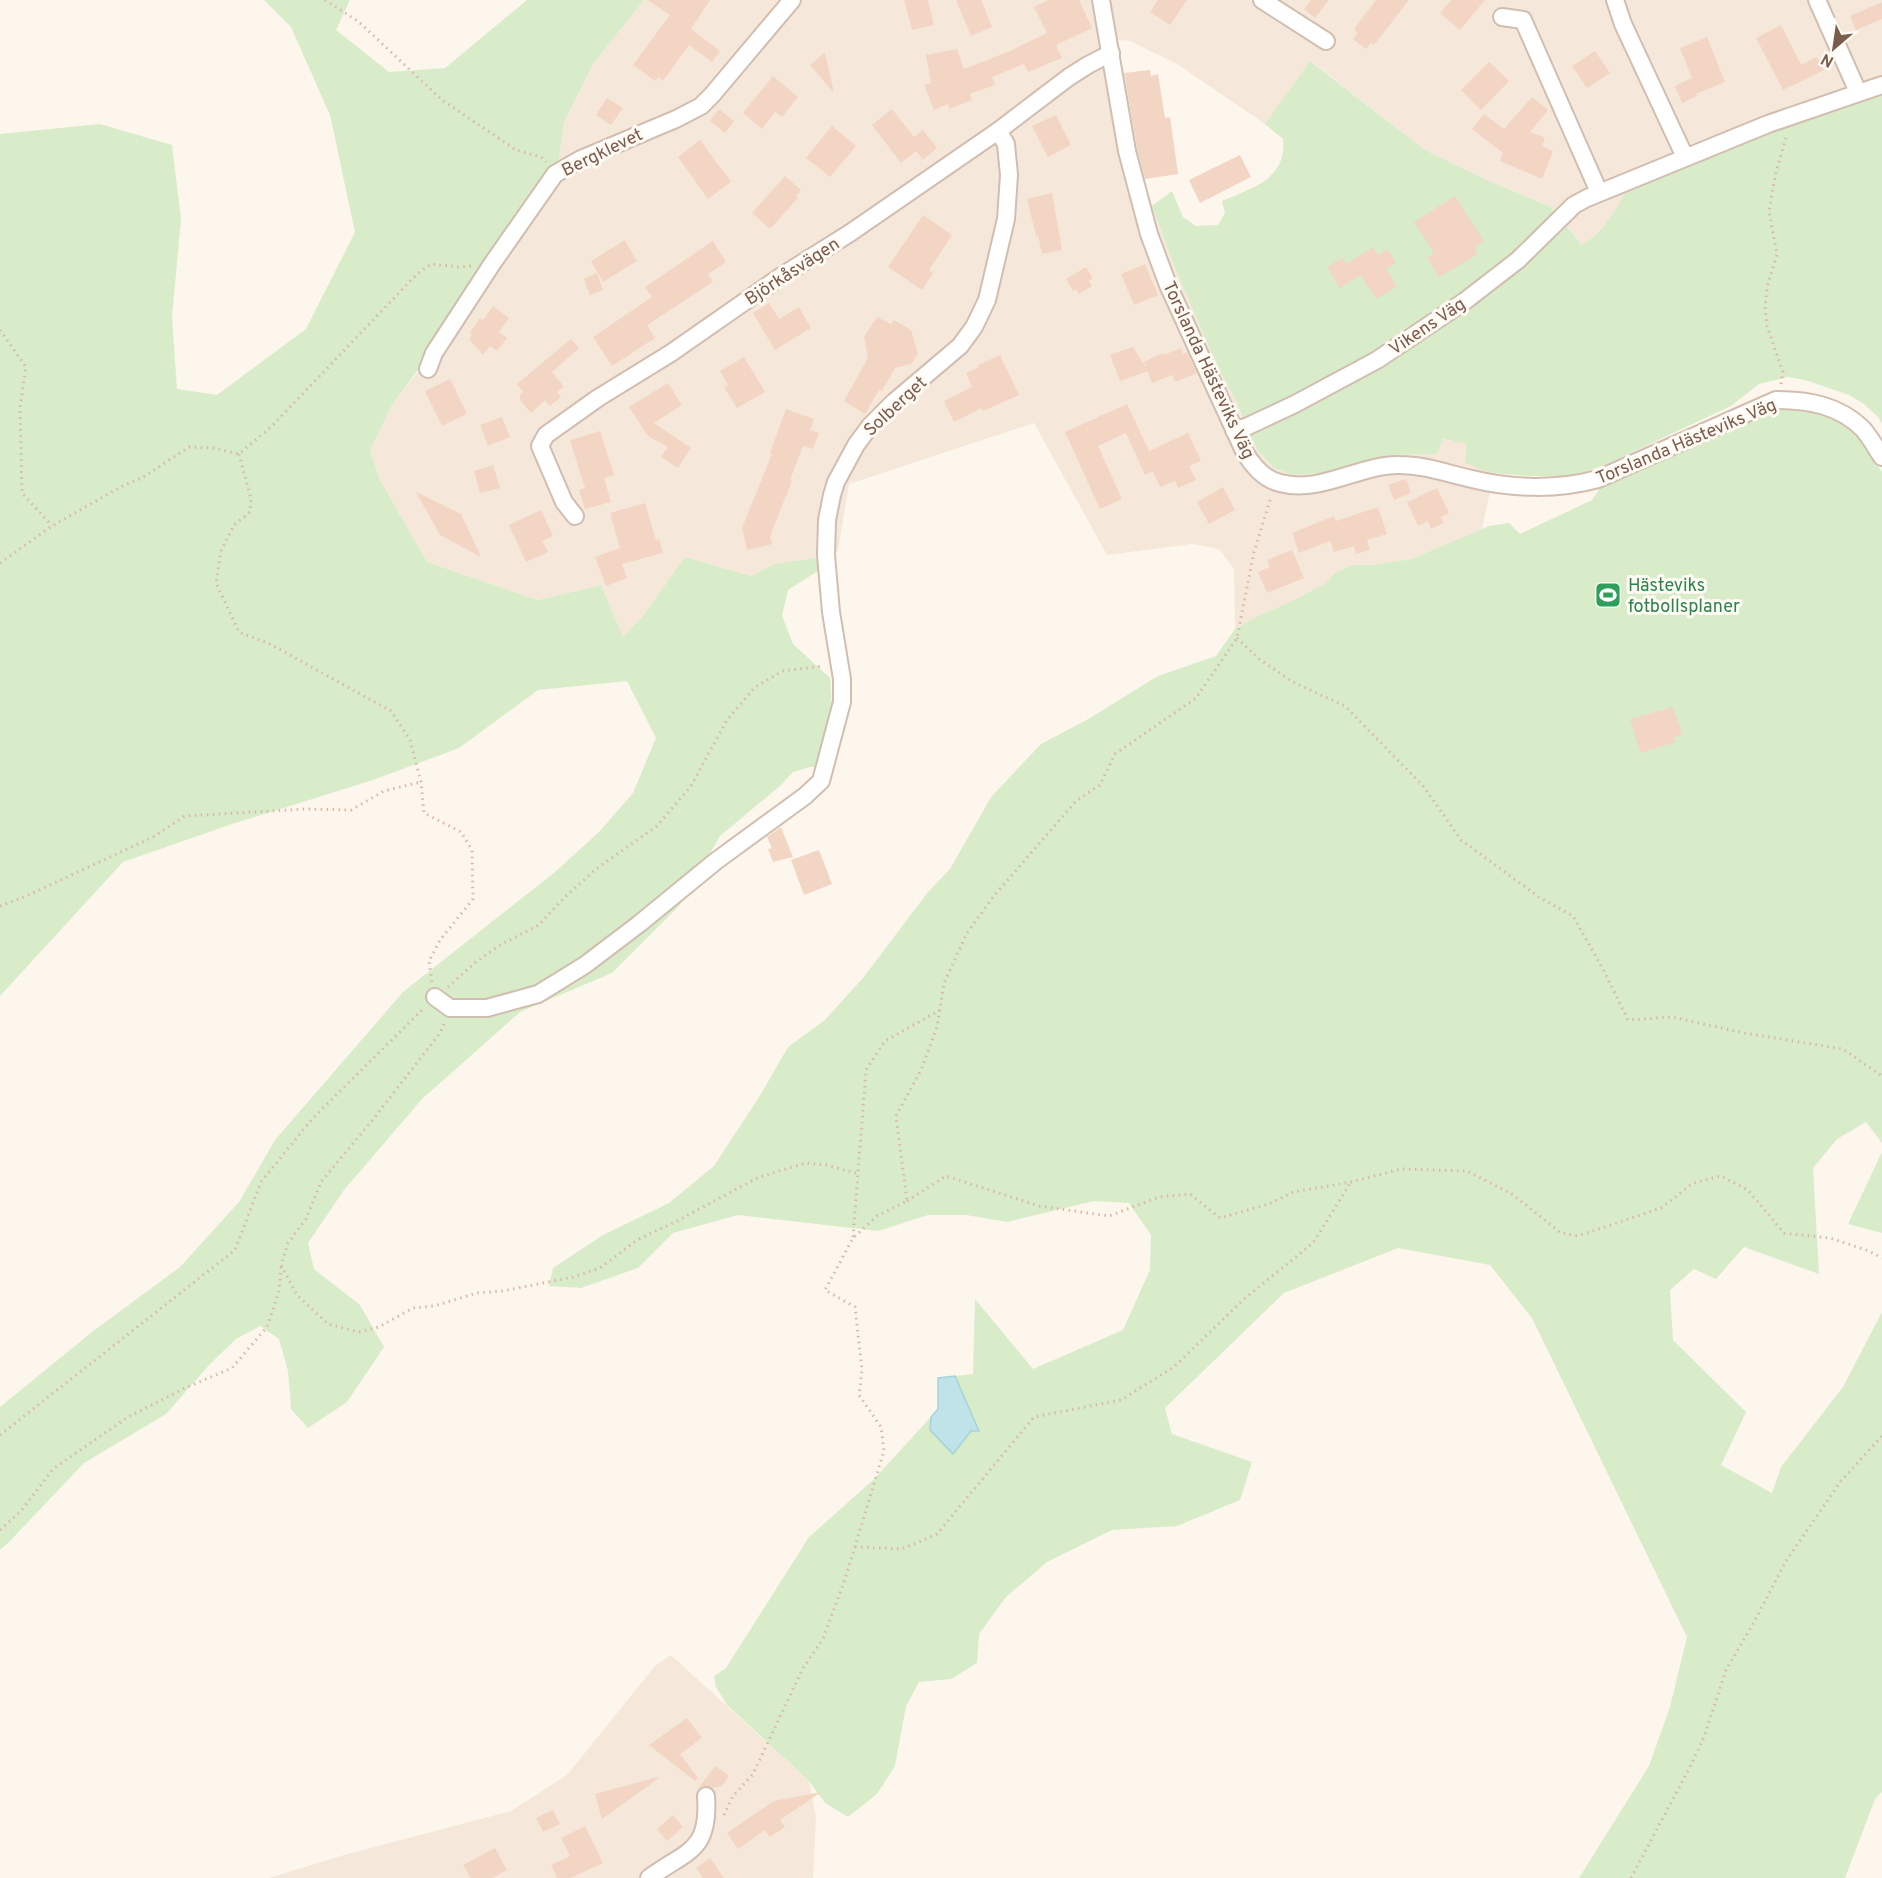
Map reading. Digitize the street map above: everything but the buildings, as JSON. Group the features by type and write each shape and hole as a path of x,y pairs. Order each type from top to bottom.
{"street":[{"name":"Bergklevet","path":"428,369 434,353 555,174 581,159 701,106 792,0"},
{"name":"Torslanda Hästeviks Väg","path":"1101,0 1127,151 1149,234 1168,285 1234,430 1252,465 1264,476 1279,483 1299,486 1328,481 1364,470 1400,465 1439,470 1473,480 1512,486 1574,485 1598,479 1776,400 1806,400 1839,412 1865,431 1882,457"},
{"path":"1262,0 1326,41"},
{"path":"1615,0 1623,24 1685,157"},
{"path":"1817,0 1858,92"},
{"path":"1502,17 1523,20 1599,192"},
{"name":"Björkåsvägen","path":"575,516 564,502 540,446 546,435 598,398 671,353 780,277 859,227 998,131 1069,77 1111,53"},
{"name":"Vikens Väg","path":"1234,430 1246,427 1295,404 1377,360 1465,301 1525,253 1574,205 1599,192 1785,118 1882,85"},
{"name":"Solberget","path":"450,1008 487,1008 538,994 585,965 716,861 805,796 821,781 842,702 826,555 827,520 836,482 855,445 870,426 894,402 960,346 974,327 987,300 1006,219 1009,175 1006,144 998,131"},
{"path":"435,997 450,1008"},
{"path":"650,1878 695,1848 705,1827 708,1812 706,1796"}],"path":[{"path":"325,0 359,22 442,100 516,150 542,157 555,174"},
{"path":"1776,400 1783,372 1767,326 1765,306 1768,283 1777,255 1769,210 1776,172 1789,126 1785,118"},
{"path":"239,454 271,427 417,274 431,264 459,267 492,264"},
{"path":"0,330 26,367 20,408 22,493 52,526"},
{"path":"0,563 52,526 124,485 142,478 189,447 213,448 239,454"},
{"path":"239,454 251,499 250,512 234,525 220,551 216,583 239,633 270,644 391,711 410,740 421,782 424,813 461,832 472,850 473,899 440,940 429,961 435,997"},
{"path":"908,1201 896,1116 921,1070 937,1027 944,983 968,933 993,897 1076,801 1100,785 1115,754 1196,698 1237,638 1254,552 1273,490 1279,483"},
{"path":"1237,638 1259,659 1293,681 1345,706 1424,787 1461,840 1539,897 1573,916 1628,1020 1672,1017 1744,1033 1843,1049 1882,1076"},
{"path":"0,1435 235,1250 261,1182 312,1119 435,997 477,961 500,945 539,925 596,869 657,826 691,786 727,720 755,687 783,671 818,666 840,668"},
{"path":"0,906 153,837 185,816 295,809 351,810 384,791 421,782"},
{"path":"0,1530 21,1511 53,1469 118,1424 183,1389 232,1368 267,1327 279,1292 282,1265 288,1243 306,1219 321,1182 440,1033 450,1008"},
{"path":"853,1238 866,1070 885,1041 940,1010"},
{"path":"282,1265 297,1295 327,1324 359,1332 379,1327 413,1308 434,1306 477,1293 503,1291 573,1277 600,1268 637,1240 759,1177 807,1163 826,1165 859,1174"},
{"path":"705,1827 725,1814 732,1796 753,1774 803,1668 823,1639 845,1579 884,1450 881,1427 859,1395 862,1370 855,1308 825,1290 853,1238 877,1216 908,1201 946,1176 1039,1206 1109,1216 1159,1197 1190,1194 1220,1218 1269,1204 1293,1192 1351,1182 1401,1169 1467,1171 1512,1194 1561,1233 1578,1236 1661,1208 1693,1183 1721,1176 1748,1190 1784,1233 1830,1238 1882,1258"},
{"path":"855,1547 902,1549 937,1534 1034,1417 1121,1400 1174,1367 1244,1299 1313,1243 1351,1182"},
{"path":"1630,1878 1704,1737 1726,1670 1786,1561 1841,1481 1882,1436"}],"shaded area":[{"path":"644,0 1882,0 1882,90 1816,113 1625,193 1613,217 1582,245 1551,207 1489,181 1425,150 1311,61 1265,124 1177,64 1130,41 1105,38 1138,213 1152,206 1175,268 1259,452 1274,468 1292,475 1324,473 1390,455 1437,454 1442,439 1467,444 1479,469 1494,473 1482,529 1411,559 1371,565 1351,565 1334,574 1326,583 1235,629 1234,569 1219,549 1192,544 1107,555 1034,423 849,484 838,551 822,557 774,564 751,576 685,557 642,617 623,638 600,585 538,600 427,562 380,480 370,450 392,405 419,370 558,166 564,122 593,64"},
{"path":"671,1655 809,1781 816,1817 813,1878 269,1878 344,1855 511,1811 567,1775 655,1666"}],"green space":[{"path":"264,0 350,0 336,30 389,72 445,68 527,0 644,0 593,64 564,122 558,166 439,341 392,405 370,450 380,480 427,562 538,600 601,585 623,637 642,617 685,557 751,576 774,564 822,557 818,571 788,590 782,616 793,644 830,678 832,707 820,767 810,767 793,772 780,786 720,836 680,905 612,973 520,1012 422,1099 344,1190 308,1243 314,1269 360,1305 384,1347 347,1402 308,1428 291,1409 288,1371 279,1339 260,1326 236,1339 211,1363 166,1414 84,1463 0,1550 0,1407 92,1332 180,1267 239,1202 275,1140 403,992 555,872 600,831 633,793 656,738 627,681 538,690 459,748 373,780 229,825 123,862 0,996 0,134 100,124 172,145 181,219 172,317 177,389 217,395 306,329 355,232 330,115 291,27"},
{"path":"1310,61 1425,150 1489,181 1551,207 1582,245 1607,222 1625,193 1816,113 1882,90 1882,424 1864,404 1849,395 1805,380 1788,377 1759,384 1731,406 1607,464 1573,476 1530,476 1494,473 1479,469 1465,462 1467,444 1443,439 1437,454 1390,455 1324,473 1292,475 1274,468 1253,442 1237,403 1217,365 1175,268 1152,206 1172,191 1183,217 1196,226 1218,225 1225,213 1222,201 1265,180 1279,164 1283,153 1283,139 1265,124"},
{"path":"1782,408 1815,412 1844,425 1869,451 1882,472 1882,1143 1866,1122 1837,1139 1813,1168 1819,1274 1744,1247 1716,1279 1694,1269 1670,1290 1673,1340 1746,1412 1721,1465 1772,1493 1781,1467 1843,1387 1882,1312 1882,1792 1875,1799 1845,1878 1579,1878 1649,1766 1670,1707 1687,1637 1532,1318 1490,1265 1398,1248 1284,1293 1165,1408 1172,1434 1252,1462 1240,1500 1177,1526 1112,1530 1047,1562 1006,1597 979,1634 977,1663 951,1679 919,1682 906,1706 895,1766 877,1794 848,1817 825,1803 809,1781 727,1705 716,1687 714,1676 726,1668 809,1537 872,1481 931,1417 930,1430 954,1453 971,1431 979,1431 955,1376 973,1374 975,1299 1033,1369 1123,1330 1150,1270 1151,1235 1129,1203 1094,1201 1007,1222 966,1215 928,1215 878,1231 738,1215 673,1233 638,1268 581,1288 549,1286 553,1268 603,1235 669,1203 714,1166 761,1094 788,1047 825,1020 863,978 928,892 950,869 991,797 1041,744 1090,718 1158,676 1216,656 1235,629 1326,583 1334,574 1351,565 1371,565 1411,559 1489,526 1509,523 1520,534 1592,500 1602,485 1770,411"},
{"path":"1882,1152 1882,1233 1848,1224"}],"water":[{"path":"955,1376 979,1431 971,1431 953,1454 930,1430 931,1417 938,1409 938,1378"}],"place":[{"name":"Hästeviks fotbollsplaner","path":"1608,595"}]}
